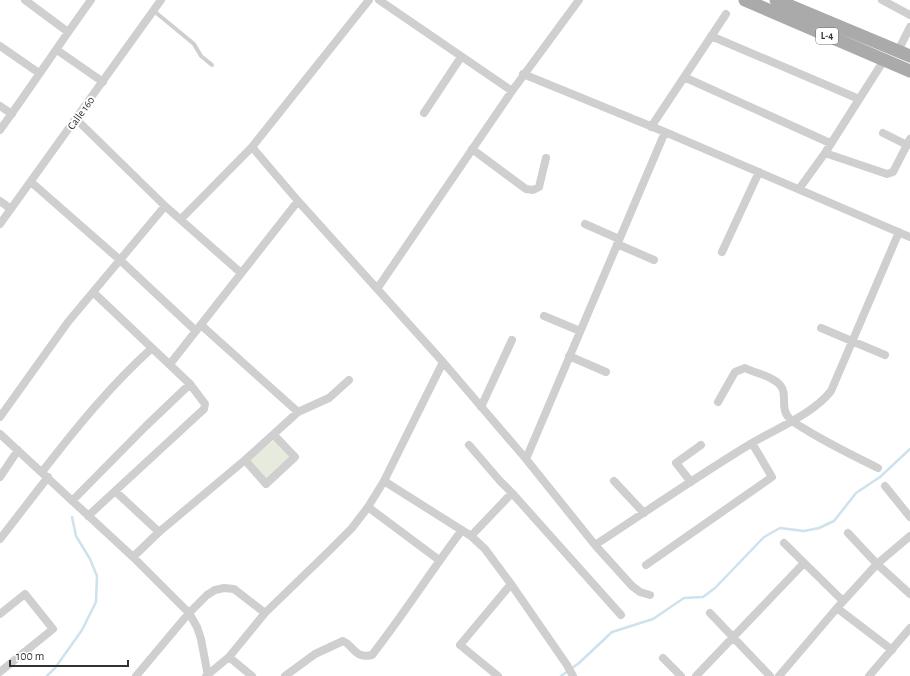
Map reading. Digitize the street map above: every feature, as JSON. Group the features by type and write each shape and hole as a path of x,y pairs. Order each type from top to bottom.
{"main road":[{"name":"L-4","path":"746,0 910,72"},
{"name":"L-4","path":"776,0 910,56"}],"street":[{"path":"26,0 68,32"},
{"path":"0,130 91,0"},
{"name":"Calle 160","path":"0,224 104,82 161,0"},
{"path":"181,219 252,147 369,0"},
{"path":"379,0 512,91"},
{"path":"377,289 523,74 579,0"},
{"path":"882,0 910,15"},
{"path":"651,127 726,14"},
{"path":"898,51 910,27"},
{"path":"711,36 859,99"},
{"path":"0,46 39,73"},
{"path":"57,50 104,82"},
{"path":"424,113 461,57"},
{"path":"799,189 825,153 884,60"},
{"path":"523,74 759,172 910,237"},
{"path":"684,77 830,143"},
{"path":"0,106 12,114"},
{"path":"76,119 166,206 241,273"},
{"path":"526,459 664,132"},
{"path":"825,153 887,174 893,172 908,147 883,133"},
{"path":"252,147 298,201 443,362 526,459 595,545 632,586 640,592 650,595"},
{"path":"472,150 526,189 533,190 539,187 546,158"},
{"path":"722,252 759,172"},
{"path":"31,182 198,328 298,412"},
{"path":"0,201 11,209"},
{"path":"170,364 298,201"},
{"path":"0,417 68,322 166,206"},
{"path":"585,224 654,260"},
{"path":"595,545 752,443 815,407 824,399 831,391 899,232"},
{"path":"88,516 204,409 205,404 190,384 170,364 93,292"},
{"path":"544,316 580,331"},
{"path":"821,328 885,355"},
{"path":"481,407 512,340"},
{"path":"0,539 80,424 130,368 152,348"},
{"path":"569,356 606,372"},
{"path":"207,676 229,657 265,613 334,547 352,528 368,507 384,481 443,362"},
{"path":"718,402 735,372 744,368 767,376 778,383 784,391 785,412 791,420 831,445 878,468"},
{"path":"133,557 159,532 274,435 298,412 329,398 349,380"},
{"path":"72,501 190,384"},
{"path":"0,434 133,557 188,613 197,627 201,639 207,676"},
{"path":"245,460 266,484 295,457 274,435"},
{"path":"646,565 772,477 752,443"},
{"path":"469,445 621,615"},
{"path":"691,482 676,464 701,445"},
{"path":"0,477 18,450"},
{"path":"384,481 471,536 485,549 511,584 573,676"},
{"path":"614,481 644,513"},
{"path":"885,486 910,517"},
{"path":"115,491 159,532"},
{"path":"471,536 512,493"},
{"path":"368,507 439,560"},
{"path":"285,676 315,654 343,641 348,643 355,652 362,656 372,655 398,621 439,560 462,530"},
{"path":"848,533 877,564 910,594"},
{"path":"779,676 843,601 877,564 910,536"},
{"path":"784,543 843,601"},
{"path":"696,676 804,562"},
{"path":"498,676 460,645 511,584"},
{"path":"140,674 188,613 207,594 215,590 224,588 234,589 265,613"},
{"path":"0,614 25,594 53,629 0,672"},
{"path":"837,608 892,650"},
{"path":"710,613 770,676"},
{"path":"869,676 910,628"},
{"path":"229,657 252,676"},
{"path":"663,658 681,676"}],"lane":[{"path":"154,11 194,44 202,56 212,65"}],"shaded area":[{"path":"274,440 291,457 266,479 250,460"}],"waterway":[{"path":"561,676 579,663 612,632 653,619 684,598 703,597 715,588 764,537 780,528 804,531 819,528 834,521 856,493 880,477 910,449"},
{"path":"47,676 55,668 82,630 96,602 97,576 90,559 76,536 72,517"}]}
